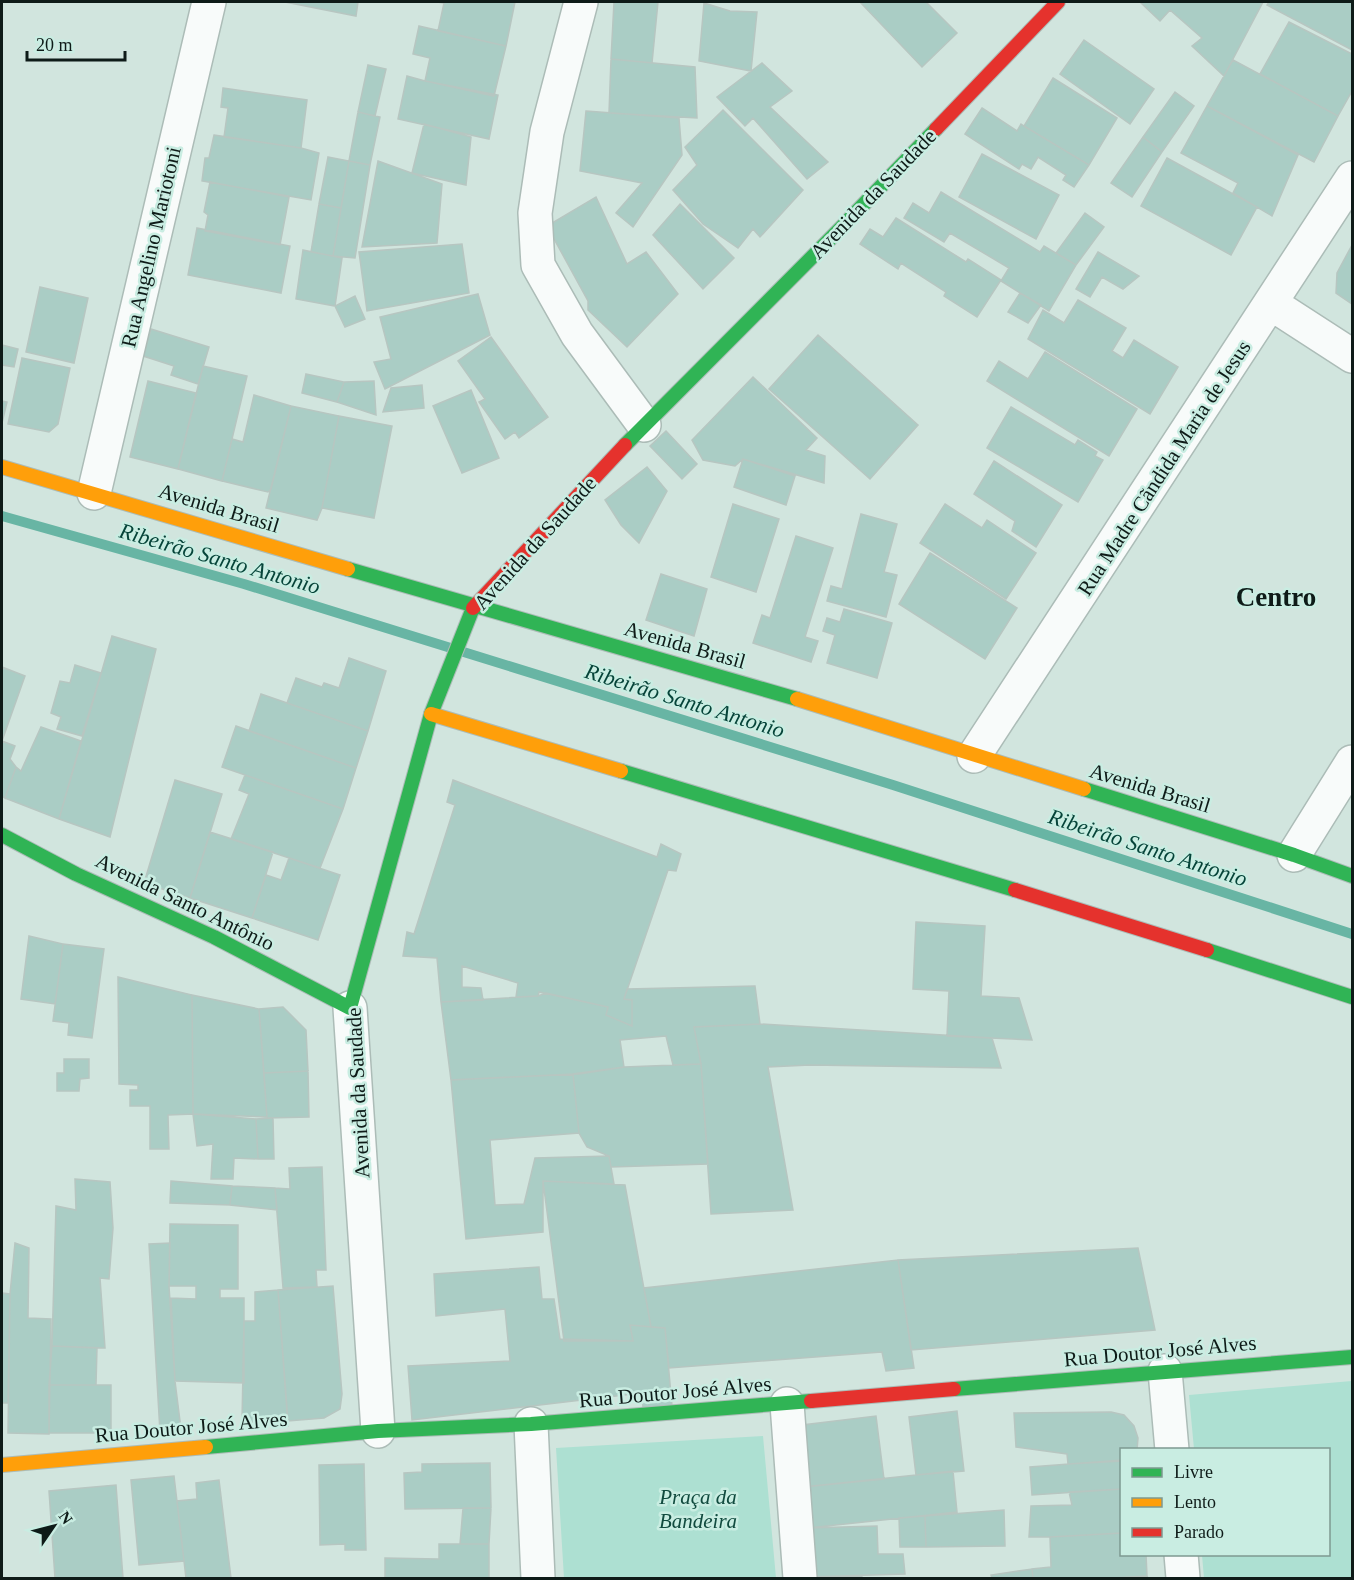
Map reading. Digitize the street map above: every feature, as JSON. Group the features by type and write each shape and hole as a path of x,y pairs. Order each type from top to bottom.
{"main road":[{"name":"Avenida da Saudade","path":"350,1008 431,714 474,607 644,425 841,228 1058,2"},
{"name":"Avenida Brasil","path":"2,467 474,607 751,685 1294,855 1353,876"},
{"path":"431,714 1106,917 1353,997"},
{"name":"Avenida Santo Antônio","path":"2,835 76,874 214,937 350,1008"},
{"name":"Rua Doutor José Alves","path":"2,1465 378,1431 531,1424 1353,1357"}],"street":[{"name":"Rua Angelino Mariotoni","path":"94,493 208,2"},
{"path":"580,2 547,132 535,213 538,265 577,334 644,425"},
{"name":"Rua Madre Cãndida Maria de Jesus","path":"974,756 1353,178"},
{"path":"1272,304 1353,356"},
{"path":"1294,855 1353,762"},
{"name":"Avenida da Saudade","path":"350,1008 378,1431"},
{"path":"1165,1371 1172,1448"},
{"path":"787,1404 800,1578"},
{"path":"531,1424 537,1578"},
{"path":"1181,1556 1183,1578"}],"green space":[{"path":"1352,1381 1352,1578 1204,1578 1202,1556 1330,1556 1330,1448 1194,1448 1189,1395"},
{"name":"Praça da Bandeira","path":"763,1436 776,1578 564,1578 556,1448"}],"building":[{"path":"285,2 358,2 356,16"},
{"path":"437,2 515,2 506,46 438,31 444,3"},
{"path":"614,2 658,2 652,63 611,59"},
{"path":"860,2 926,2 957,33 922,67"},
{"path":"1140,2 1263,2 1224,76 1192,46 1202,38 1170,10 1160,21"},
{"path":"1269,2 1352,2 1352,50 1267,5"},
{"path":"704,3 730,11 757,12 751,71 699,61"},
{"path":"1289,22 1352,54 1352,91 1338,116 1260,74"},
{"path":"419,26 506,46 494,96 425,81 430,58 413,54"},
{"path":"1084,40 1154,89 1130,124 1060,74"},
{"path":"611,59 695,67 697,118 609,113"},
{"path":"1233,60 1338,116 1314,162 1207,106"},
{"path":"762,63 792,91 770,107 828,162 807,179 753,118 745,126 717,97"},
{"path":"368,65 386,69 375,116 358,112"},
{"path":"407,76 498,95 489,139 398,119"},
{"path":"1053,78 1117,118 1089,165 1024,126"},
{"path":"223,88 307,100 301,148 224,137 228,108 221,107"},
{"path":"1175,92 1194,106 1162,152 1143,137"},
{"path":"1207,106 1298,155 1272,216 1233,193 1238,183 1181,153"},
{"path":"982,108 1017,131 1021,124 1089,165 1074,187 1063,180 1066,175 1038,157 1031,169 1022,164 1019,169 965,134"},
{"path":"723,110 803,190 760,237 753,229 738,248 703,224 673,190 697,165 685,147"},
{"path":"586,111 679,118 682,155 633,227 616,213 642,183 580,171"},
{"path":"358,112 380,117 370,165 349,161"},
{"path":"424,124 471,137 466,185 412,173"},
{"path":"214,135 301,148 319,153 311,200 202,181 205,158 209,158"},
{"path":"1143,137 1162,152 1132,197 1111,183"},
{"path":"982,154 1059,195 1036,239 959,197"},
{"path":"328,157 349,161 341,208 319,204"},
{"path":"1167,158 1257,207 1231,255 1141,206"},
{"path":"349,161 370,165 355,258 333,256"},
{"path":"378,161 442,184 437,243 362,247"},
{"path":"210,182 289,197 280,245 205,231 208,215 204,212"},
{"path":"941,192 1040,252 1044,246 1076,265 1049,311 1001,281 1009,268 950,233 944,242 904,218 913,203 929,213"},
{"path":"596,197 627,264 646,252 678,294 627,347 588,310 588,301 547,226"},
{"path":"319,204 341,208 333,256 311,252"},
{"path":"680,204 734,258 703,289 653,235"},
{"path":"1085,213 1104,227 1076,265 1056,253"},
{"path":"896,218 966,262 968,259 1001,280 977,317 944,296 946,292 901,263 898,269 860,244 870,229 883,237"},
{"path":"197,228 290,246 281,293 188,275"},
{"path":"462,244 469,293 367,311 359,252"},
{"path":"1352,245 1352,304 1336,293 1337,273"},
{"path":"303,250 342,258 335,306 296,299"},
{"path":"1098,252 1139,276 1123,289 1102,277 1090,297 1076,289"},
{"path":"40,287 88,298 74,363 26,352"},
{"path":"1020,293 1041,305 1028,323 1008,312"},
{"path":"478,294 490,335 385,389 374,362 391,359 380,317"},
{"path":"355,296 365,319 345,327 335,306"},
{"path":"1078,300 1126,328 1112,351 1123,358 1134,340 1178,367 1150,414 1028,339 1043,310 1064,323"},
{"path":"151,329 209,347 198,384 171,375 174,366 143,356"},
{"path":"818,335 918,425 870,479 769,389"},
{"path":"491,337 548,417 519,438 515,432 505,439 479,402 485,399 458,361"},
{"path":"2,345 18,349 14,367 2,365"},
{"path":"1045,352 1137,409 1109,456 987,381 999,361 1028,379"},
{"path":"22,358 70,368 58,424 49,432 8,424"},
{"path":"203,366 247,376 222,481 178,469"},
{"path":"306,374 344,382 337,402 302,393"},
{"path":"753,377 817,438 806,450 825,456 824,483 743,459 735,466 703,460 692,440"},
{"path":"148,381 196,393 178,469 130,457"},
{"path":"374,381 376,415 337,402 344,382"},
{"path":"422,385 424,408 383,412 391,388"},
{"path":"471,390 499,458 462,473 433,406"},
{"path":"254,395 291,406 271,489 268,492 222,481 232,439 243,442"},
{"path":"2,401 7,402 2,423"},
{"path":"291,406 339,416 322,508 317,520 266,508"},
{"path":"1011,407 1075,445 1078,440 1097,452 1095,456 1103,460 1078,502 987,448"},
{"path":"339,416 392,426 374,518 322,508"},
{"path":"666,431 697,464 682,479 650,446"},
{"path":"743,459 795,476 786,505 734,487"},
{"path":"994,461 1062,505 1036,547 1012,531 1015,521 974,494"},
{"path":"647,467 667,491 639,543 621,525 605,500"},
{"path":"733,504 779,519 756,592 711,577"},
{"path":"945,504 982,528 987,520 1036,553 1006,599 920,543"},
{"path":"861,514 897,524 884,572 897,575 886,617 827,601 831,586 842,589"},
{"path":"796,536 833,548 805,637 818,641 811,662 753,643 762,615 770,618"},
{"path":"930,553 1017,608 985,659 899,604"},
{"path":"661,574 707,589 694,636 646,620"},
{"path":"844,609 892,623 877,678 827,663 835,635 823,631 827,618 840,622"},
{"path":"112,636 156,649 110,837 59,819"},
{"path":"349,658 386,671 368,731 287,703 296,678 322,687 324,683 339,688"},
{"path":"75,665 101,673 82,736 57,729 61,717 51,713 60,681 70,683"},
{"path":"2,667 25,676 2,741"},
{"path":"261,694 368,731 356,768 249,731"},
{"path":"236,726 356,768 343,809 222,767"},
{"path":"41,727 81,741 59,819 5,798 16,767 21,771"},
{"path":"2,741 15,746 10,759 16,767 5,798 2,796"},
{"path":"245,775 343,809 320,868 231,839 249,794 239,790"},
{"path":"175,780 222,794 190,898 144,883"},
{"path":"453,780 657,857 661,844 681,854 676,871 668,870 624,999 632,1000 632,1026 606,1015 608,1007 539,992 538,996 516,997 518,983 462,966 462,987 481,988 483,1000 441,1002 437,958 403,956 407,932 414,934 455,805 447,802"},
{"path":"210,832 273,852 252,918 190,898"},
{"path":"289,858 340,875 318,940 252,918 266,875 281,880"},
{"path":"916,922 985,926 981,996 1019,998 1032,1040 947,1036 949,991 913,989"},
{"path":"29,936 63,944 55,1004 21,999"},
{"path":"63,944 104,949 92,1038 68,1035 69,1023 53,1021"},
{"path":"118,977 192,995 193,1114 168,1115 169,1149 150,1149 150,1106 130,1106 130,1090 138,1090 138,1085 119,1084"},
{"path":"755,986 760,1024 694,1027 701,1064 673,1065 666,1036 620,1040 624,1067 579,1074 451,1080 441,1002 538,996 546,993 608,1007 606,1015 632,1026 632,1000 624,999 627,989"},
{"path":"192,995 259,1009 267,1117 193,1114"},
{"path":"283,1007 306,1030 308,1071 264,1073 259,1009"},
{"path":"760,1024 992,1038 1001,1068 810,1065 768,1067 793,1210 711,1214 701,1064 694,1027"},
{"path":"64,1059 89,1059 89,1078 80,1079 79,1091 57,1091 57,1073 64,1073"},
{"path":"701,1064 708,1164 611,1167 609,1156 587,1147 579,1133 573,1074 624,1067"},
{"path":"308,1071 309,1117 267,1118 264,1073"},
{"path":"573,1074 579,1133 490,1140 495,1205 524,1204 535,1158 609,1156 614,1184 543,1181 543,1232 466,1239 451,1080"},
{"path":"193,1114 256,1119 258,1159 234,1158 233,1179 211,1179 213,1144 197,1146"},
{"path":"273,1118 274,1159 258,1159 256,1119"},
{"path":"322,1167 326,1270 316,1270 317,1287 283,1288 275,1188 290,1189 289,1168"},
{"path":"75,1179 110,1182 113,1228 109,1279 100,1278 105,1348 52,1346 56,1206 76,1210"},
{"path":"171,1181 232,1186 230,1205 170,1203"},
{"path":"543,1181 625,1185 651,1327 630,1325 633,1341 564,1341"},
{"path":"232,1186 275,1188 277,1210 230,1205"},
{"path":"170,1224 238,1225 238,1289 220,1289 220,1298 244,1298 244,1383 175,1381 171,1298 196,1299 196,1286 169,1286"},
{"path":"15,1243 29,1248 28,1318 51,1319 49,1434 8,1433 10,1294"},
{"path":"170,1243 169,1286 175,1381 181,1429 160,1432 149,1244"},
{"path":"1138,1248 1155,1330 911,1350 898,1260"},
{"path":"898,1260 914,1368 886,1371 882,1352 669,1368 665,1328 651,1327 644,1288"},
{"path":"539,1267 542,1299 554,1299 560,1339 633,1341 630,1325 665,1328 672,1406 643,1407 641,1393 412,1420 408,1366 510,1361 505,1309 436,1316 434,1274"},
{"path":"333,1286 342,1394 340,1409 324,1418 288,1421 278,1290"},
{"path":"278,1290 288,1426 242,1421 244,1321 255,1321 255,1292"},
{"path":"2,1293 10,1294 8,1403 2,1403"},
{"path":"52,1346 97,1348 96,1385 49,1385"},
{"path":"49,1385 111,1385 111,1433 49,1433"},
{"path":"957,1411 964,1471 916,1475 909,1417"},
{"path":"1111,1412 1124,1415 1134,1426 1138,1438 1137,1448 1120,1448 1120,1461 1068,1464 1067,1454 1016,1447 1014,1413"},
{"path":"876,1416 884,1479 804,1487 794,1426"},
{"path":"1120,1460 1120,1489 1032,1495 1030,1467"},
{"path":"490,1463 491,1508 405,1509 404,1473 422,1472 422,1464"},
{"path":"364,1464 366,1550 345,1550 345,1544 320,1545 319,1465"},
{"path":"953,1471 957,1512 808,1528 804,1487"},
{"path":"174,1476 184,1561 139,1565 131,1480"},
{"path":"219,1480 231,1578 186,1578 177,1501 197,1499 196,1483"},
{"path":"116,1485 123,1578 55,1578 49,1491"},
{"path":"1120,1489 1120,1533 1029,1537 1031,1506 1072,1505 1069,1492"},
{"path":"463,1508 491,1508 489,1544 460,1544"},
{"path":"1004,1510 1005,1546 926,1547 925,1516"},
{"path":"925,1516 926,1547 900,1547 899,1518"},
{"path":"877,1526 878,1554 903,1554 905,1574 808,1577 808,1528"},
{"path":"1120,1533 1120,1556 1146,1556 1147,1576 1033,1578 1032,1569 1051,1567 1050,1537"},
{"path":"439,1544 489,1544 489,1578 385,1578 385,1558 439,1559"},
{"path":"1032,1569 1033,1578 992,1578 991,1575"},
{"path":"862,1576 862,1578 808,1577 823,1577"},
{"path":"1147,1576 1148,1578 1113,1578"}],"waterway":[{"name":"Ribeirão Santo Antonio","path":"2,516 244,584 893,785 1352,934"}],"traffic: fast":[{"path":"625,445 936,129"},
{"path":"348,569 797,699"},
{"path":"2,835 76,874 214,937 350,1008 431,714 473,608"},
{"path":"621,771 1015,890"},
{"path":"1084,789 1294,855 1352,876"},
{"path":"1207,950 1352,997"},
{"path":"954,1389 1352,1357"},
{"path":"206,1447 378,1431 531,1424 811,1401"}],"traffic: slow":[{"path":"2,467 348,569"},
{"path":"797,699 1084,789"},
{"path":"431,714 621,771"},
{"path":"2,1465 206,1447"}],"traffic: jam":[{"path":"936,129 1058,2"},
{"path":"473,608 625,445"},
{"path":"1015,890 1207,950"},
{"path":"811,1401 954,1389"}],"district":[{"name":"Centro","path":"1276,597"}]}
